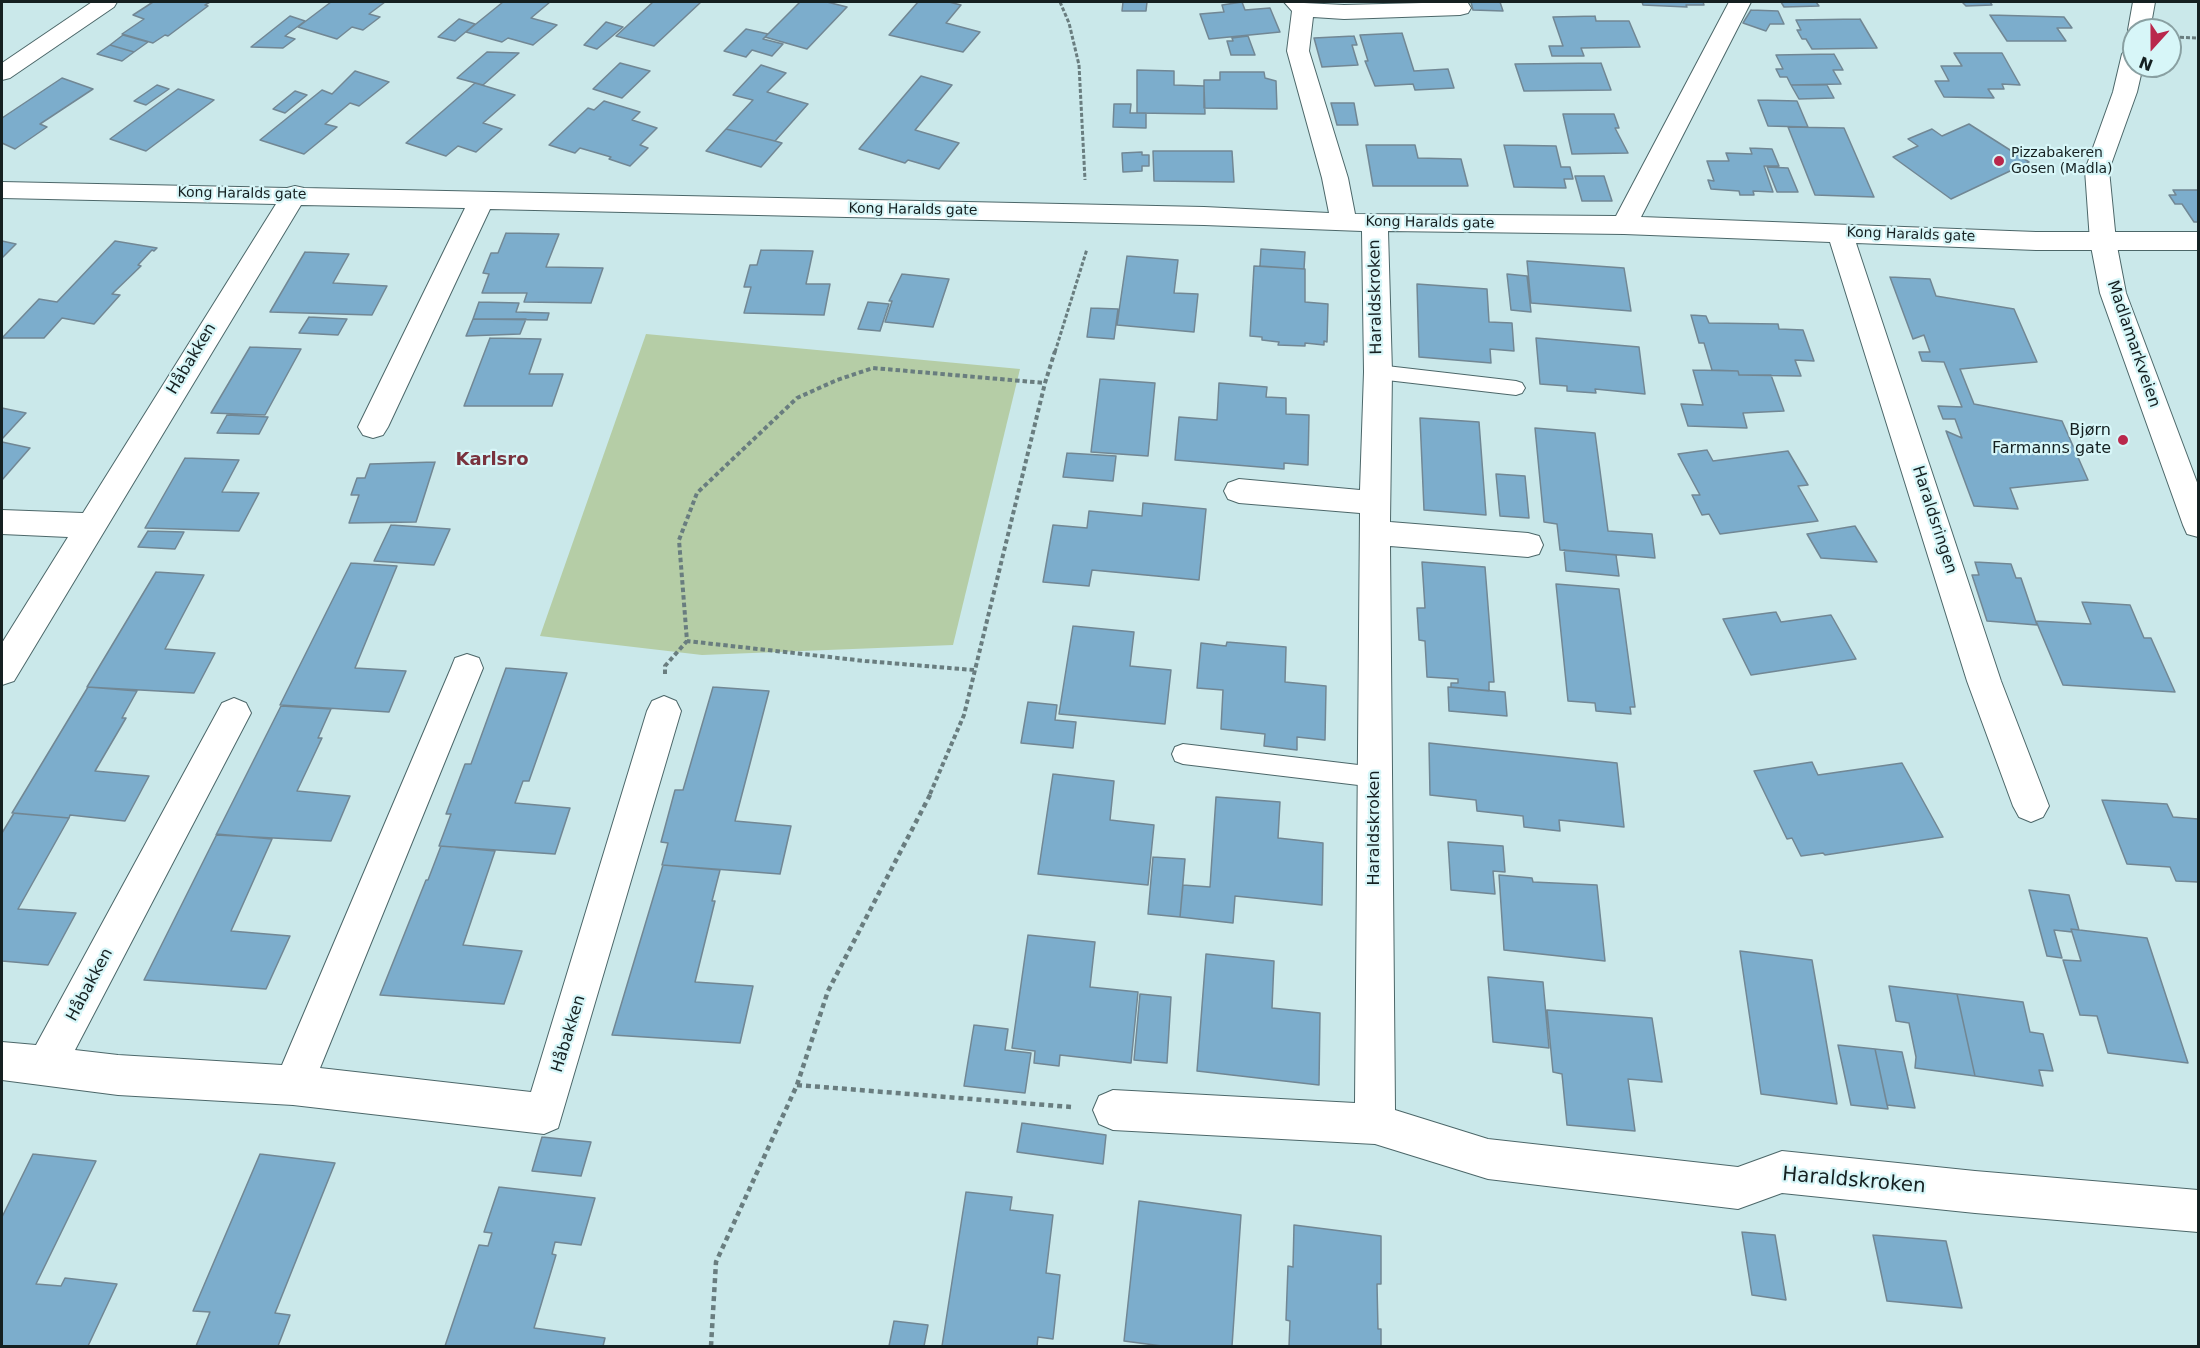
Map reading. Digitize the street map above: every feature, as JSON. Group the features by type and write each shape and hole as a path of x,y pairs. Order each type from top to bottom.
{"street":[{"path":"2,73 106,2"},
{"path":"1624,225 1740,2"},
{"path":"2141,18 2144,2"},
{"path":"1299,6 1344,12 1460,8"},
{"name":"Kong Haralds gate","path":"1299,6 1298,51 1335,178 1359,222"},
{"name":"Madlamarkveien","path":"2128,78 2097,170 2103,241 2113,293 2199,525"},
{"name":"Kong Haralds gate","path":"2,190 295,194 1204,216 1359,222 1624,225 2103,241 2199,241"},
{"name":"Håbakken","path":"2,671 198,348 295,194"},
{"path":"374,427 482,200"},
{"name":"Haraldskroken","path":"1359,222 1378,372 1375,438 1375,1124"},
{"name":"Haraldsringen","path":"1840,233 1984,681 2031,806"},
{"path":"1239,491 1528,545"},
{"path":"2,522 92,526"},
{"path":"293,1085 467,668"},
{"name":"Håbakken","path":"2,1061 118,1075 293,1085 544,1114 664,711"},
{"name":"Håbakken","path":"46,1066 234,712"},
{"name":"Haraldskroken","path":"1113,1110 1375,1124 1488,1160 1738,1188 1782,1172 1976,1192 2199,1211"}],"lane":[{"name":"Haraldskroken","path":"1378,372 1516,388"},
{"path":"1183,754 1375,777"}],"path":[{"path":"1060,2 1069,23 1079,65 1085,183"},
{"path":"2182,37 2199,38"},
{"path":"711,1347 716,1262 797,1085 828,991 924,808 964,715 1045,383 1088,246"},
{"path":"974,670 806,655 687,641 679,540 697,493 797,398 837,380 873,368 1045,383"},
{"path":"797,1085 1113,1110"}],"green space":[{"path":"646,334 1020,369 953,645 702,655 540,636"}],"building":[{"path":"153,2 210,2 205,5 208,6 168,36 165,35 153,43 122,34 144,19 133,15"},
{"path":"331,2 385,2 369,14 380,17 363,30 352,27 337,39 298,27"},
{"path":"503,2 550,2 531,18 557,25 533,45 508,38 502,42 466,32"},
{"path":"653,2 701,2 654,46 616,36"},
{"path":"800,2 827,2 847,7 807,49 765,37"},
{"path":"918,2 949,2 961,5 946,23 980,32 963,52 889,35"},
{"path":"1123,2 1147,2 1146,11 1122,11"},
{"path":"1242,2 1245,10 1270,8 1280,32 1209,39 1200,14 1224,12 1222,5"},
{"path":"1471,2 1500,2 1503,11 1473,10"},
{"path":"1642,2 1703,2 1704,5 1686,5 1687,7 1643,5"},
{"path":"1781,2 1816,2 1819,6 1784,7"},
{"path":"1962,2 1990,2 1992,5 1966,6"},
{"path":"1751,10 1778,11 1784,24 1770,24 1766,31 1743,23"},
{"path":"1990,15 2064,17 2072,28 2057,28 2066,41 2007,41"},
{"path":"290,16 305,21 285,36 295,39 283,48 251,47"},
{"path":"1595,16 1596,21 1629,21 1640,47 1581,48 1584,56 1552,56 1549,46 1563,46 1553,17"},
{"path":"459,19 475,24 455,41 438,37"},
{"path":"1860,19 1877,48 1812,49 1797,30 1801,30 1796,20"},
{"path":"606,22 623,27 597,49 584,45"},
{"path":"746,29 768,34 763,39 783,44 772,56 752,50 746,57 724,51"},
{"path":"1402,33 1414,71 1448,69 1454,88 1415,90 1413,84 1375,86 1365,61 1368,61 1360,35"},
{"path":"123,35 148,42 134,52 110,45"},
{"path":"1248,36 1255,55 1231,55 1227,41"},
{"path":"1354,36 1357,45 1352,45 1358,65 1322,67 1314,38"},
{"path":"110,45 134,52 122,61 97,54"},
{"path":"487,52 519,53 483,85 457,78"},
{"path":"1954,53 2002,53 2020,85 2002,84 2004,89 1988,89 1994,98 1944,97 1935,81 1949,81 1941,66 1962,66"},
{"path":"1834,54 1843,70 1833,70 1841,84 1791,85 1787,77 1780,77 1776,69 1783,69 1776,55"},
{"path":"620,63 650,71 622,98 593,89"},
{"path":"1601,63 1611,90 1524,91 1515,64"},
{"path":"761,65 786,73 767,92 808,104 775,141 726,129 753,100 733,95"},
{"path":"1137,70 1174,71 1174,85 1204,86 1205,114 1137,113"},
{"path":"355,71 389,82 359,106 350,103 325,124 337,127 304,154 260,140 322,90 332,94"},
{"path":"1220,72 1264,72 1265,78 1276,81 1277,109 1204,108 1204,80 1220,80"},
{"path":"921,76 952,85 915,130 959,143 939,169 908,160 905,163 859,149"},
{"path":"62,78 93,89 40,124 47,127 15,149 2,143 2,118"},
{"path":"475,83 515,95 483,123 502,129 476,152 458,146 446,156 406,143"},
{"path":"157,85 169,89 146,105 134,101"},
{"path":"1791,85 1827,85 1834,98 1799,99"},
{"path":"178,89 214,100 146,151 110,139"},
{"path":"295,91 307,95 285,113 273,109"},
{"path":"1758,100 1797,101 1808,127 1768,126"},
{"path":"604,101 640,112 632,120 657,128 640,145 648,148 630,166 609,159 611,157 580,148 575,153 549,145 588,108 594,110"},
{"path":"1331,103 1354,103 1358,125 1337,125"},
{"path":"1114,104 1131,104 1130,113 1146,113 1146,128 1113,127"},
{"path":"1563,114 1614,114 1619,128 1615,128 1628,153 1572,154"},
{"path":"1969,124 2029,162 1951,199 1893,157 1918,146 1908,139 1932,129 1942,136"},
{"path":"1788,127 1844,128 1874,197 1815,195"},
{"path":"726,129 782,143 761,167 706,151"},
{"path":"1366,145 1415,145 1418,158 1461,159 1468,186 1373,186"},
{"path":"1504,145 1556,146 1561,167 1570,167 1573,179 1564,179 1566,188 1514,187"},
{"path":"1750,148 1772,149 1779,166 1764,166 1773,192 1753,191 1754,195 1740,195 1739,191 1711,189 1708,180 1714,181 1707,161 1729,161 1726,153 1752,154"},
{"path":"1153,151 1232,151 1234,182 1154,181"},
{"path":"1142,152 1142,155 1149,155 1149,166 1142,166 1142,171 1123,172 1122,153"},
{"path":"1767,167 1788,168 1798,192 1777,192"},
{"path":"1575,176 1604,176 1612,201 1582,201"},
{"path":"2173,190 2198,190 2198,222 2194,222 2182,204 2175,204 2169,195 2176,195"},
{"path":"506,233 559,234 546,267 603,268 591,303 524,302 527,293 482,293 489,274 483,273 491,253 498,253"},
{"path":"2,241 16,244 2,258"},
{"path":"115,241 157,248 152,250 138,265 141,266 112,294 120,295 94,324 62,318 44,338 2,338 39,299 57,302"},
{"path":"1261,249 1305,252 1304,269 1260,266"},
{"path":"761,250 813,251 806,284 830,284 824,315 744,313 751,287 744,287 750,265 757,265"},
{"path":"305,252 349,254 333,283 387,286 372,315 270,312"},
{"path":"1127,256 1178,260 1174,293 1198,294 1194,332 1117,325"},
{"path":"1527,261 1624,268 1631,311 1531,303"},
{"path":"1254,266 1305,269 1305,302 1328,304 1327,342 1324,341 1324,345 1305,343 1305,346 1278,345 1279,342 1250,336"},
{"path":"902,274 949,279 933,327 885,322 892,301 889,301"},
{"path":"1507,274 1527,276 1531,312 1511,310"},
{"path":"1890,277 1930,279 1936,296 2014,309 2037,362 1960,369 1974,404 2062,421 2088,480 2010,488 2018,509 1974,506 1946,431 1962,438 1955,419 1943,419 1938,406 1962,407 1944,362 1922,361 1919,352 1930,352 1924,335 1913,339"},
{"path":"1417,284 1487,289 1489,322 1512,323 1514,351 1490,349 1491,363 1419,357"},
{"path":"479,302 519,303 516,312 549,313 547,320 473,319"},
{"path":"868,302 889,304 880,331 858,329"},
{"path":"1091,308 1118,309 1114,339 1087,337"},
{"path":"1691,315 1706,316 1709,323 1778,324 1779,329 1803,330 1814,361 1795,360 1801,376 1739,375 1738,371 1712,370 1704,343 1699,343"},
{"path":"309,317 347,319 338,335 299,333"},
{"path":"473,319 526,319 520,334 466,336"},
{"path":"490,338 541,339 529,374 563,374 552,406 464,406"},
{"path":"1536,338 1639,347 1645,394 1595,389 1596,393 1567,391 1567,386 1540,384"},
{"path":"250,347 301,349 265,415 211,413"},
{"path":"1693,370 1738,371 1739,375 1771,375 1784,411 1743,413 1747,428 1688,426 1681,404 1703,405"},
{"path":"1100,379 1155,383 1148,456 1091,452"},
{"path":"1219,383 1267,387 1266,397 1286,398 1286,414 1309,415 1308,465 1284,463 1284,469 1175,460 1179,417 1217,420"},
{"path":"2,408 26,413 2,439"},
{"path":"227,415 268,417 259,434 217,433"},
{"path":"1420,418 1479,422 1486,515 1424,510"},
{"path":"1535,428 1595,433 1608,531 1652,534 1655,558 1560,550 1557,524 1544,522"},
{"path":"2,442 30,448 2,480"},
{"path":"1707,450 1713,461 1788,451 1808,485 1798,486 1818,521 1720,534 1709,514 1702,515 1692,495 1700,495 1678,454"},
{"path":"1067,453 1116,456 1113,481 1063,477"},
{"path":"185,458 239,460 222,492 259,493 239,531 145,528"},
{"path":"435,462 416,522 349,523 359,495 351,495 357,478 365,478 370,464"},
{"path":"1496,474 1525,476 1529,518 1500,516"},
{"path":"1143,503 1206,509 1199,580 1092,570 1089,586 1043,582 1053,525 1087,528 1089,511 1142,516"},
{"path":"391,525 450,529 434,565 374,561"},
{"path":"1855,526 1877,562 1821,558 1807,534"},
{"path":"148,531 184,532 175,549 138,547"},
{"path":"1564,550 1616,555 1619,576 1566,571"},
{"path":"1422,562 1485,567 1494,682 1489,682 1489,691 1451,687 1451,683 1458,683 1458,679 1427,677 1425,641 1419,640 1417,608 1425,608"},
{"path":"1975,562 2011,564 2016,578 2021,578 2037,625 1987,621 1972,575 1979,575"},
{"path":"351,563 397,566 355,668 406,671 389,712 280,705"},
{"path":"156,572 204,575 165,649 215,653 194,693 87,687"},
{"path":"1556,584 1619,589 1635,707 1630,707 1631,714 1596,711 1595,703 1568,701"},
{"path":"2082,602 2130,605 2144,638 2151,638 2175,692 2063,685 2036,621 2091,624"},
{"path":"1776,612 1781,622 1831,615 1856,659 1751,675 1723,619"},
{"path":"1073,626 1134,632 1130,666 1171,670 1165,724 1059,714"},
{"path":"1227,642 1286,647 1285,682 1326,686 1325,740 1297,737 1297,750 1264,746 1265,734 1221,729 1223,690 1197,688 1201,643 1226,646"},
{"path":"506,668 567,673 529,781 523,781 515,803 570,808 555,854 439,846 451,814 446,814 465,764 471,764"},
{"path":"88,687 137,691 122,718 126,718 95,771 149,776 125,821 70,815 69,818 12,813"},
{"path":"713,687 769,691 735,821 791,826 780,874 662,865 668,843 661,842 675,790 683,790"},
{"path":"1448,687 1505,692 1507,716 1449,711"},
{"path":"1028,702 1057,705 1055,720 1076,722 1073,748 1021,743"},
{"path":"281,706 331,709 318,738 322,738 297,791 350,796 331,841 216,835"},
{"path":"1429,743 1617,763 1624,827 1559,820 1560,831 1524,827 1523,816 1477,811 1476,800 1430,795"},
{"path":"1812,762 1818,775 1902,763 1943,837 1825,855 1823,853 1801,856 1792,838 1787,839 1754,771"},
{"path":"1053,774 1114,781 1110,820 1154,825 1148,885 1038,874"},
{"path":"1216,797 1280,802 1278,838 1323,843 1322,905 1235,896 1233,923 1180,917 1183,885 1210,887"},
{"path":"2102,800 2167,804 2173,817 2198,819 2198,882 2176,881 2170,867 2127,864"},
{"path":"14,813 69,818 18,909 76,913 48,965 2,961 2,833"},
{"path":"217,834 272,839 231,931 290,936 266,989 144,980"},
{"path":"1448,842 1503,846 1505,872 1493,871 1495,894 1451,890"},
{"path":"441,846 495,851 463,945 522,951 504,1004 380,995"},
{"path":"1153,857 1185,859 1180,917 1148,914"},
{"path":"663,865 720,870 712,901 715,901 695,982 753,986 740,1043 612,1035"},
{"path":"1499,875 1532,878 1533,882 1597,885 1605,961 1504,950"},
{"path":"2029,890 2069,895 2079,930 2071,929 2072,932 2054,930 2062,958 2047,956"},
{"path":"2071,929 2147,938 2188,1063 2108,1053 2097,1016 2080,1015 2063,960 2081,961"},
{"path":"1028,935 1095,942 1090,987 1138,992 1131,1063 1060,1055 1059,1066 1034,1063 1035,1051 1012,1048"},
{"path":"1740,951 1812,960 1837,1104 1761,1094"},
{"path":"1206,954 1274,961 1272,1008 1320,1013 1319,1085 1197,1071"},
{"path":"1488,977 1543,982 1549,1048 1493,1042"},
{"path":"1889,986 1957,994 1975,1076 1915,1068 1916,1057 1909,1023 1896,1021"},
{"path":"1140,994 1171,997 1167,1063 1134,1060"},
{"path":"1957,994 2023,1002 2030,1032 2043,1034 2053,1071 2039,1070 2043,1086 1975,1076"},
{"path":"1547,1010 1652,1018 1662,1082 1628,1079 1635,1131 1567,1125 1562,1074 1553,1072"},
{"path":"974,1025 1008,1029 1005,1050 1031,1053 1025,1093 964,1086"},
{"path":"1838,1045 1875,1049 1888,1109 1851,1105"},
{"path":"1875,1049 1902,1052 1915,1108 1887,1105"},
{"path":"1022,1123 1106,1135 1103,1164 1017,1152"},
{"path":"542,1137 591,1142 581,1176 532,1171"},
{"path":"33,1154 96,1161 36,1284 61,1286 65,1278 117,1284 88,1346 2,1346 2,1217"},
{"path":"260,1154 335,1163 275,1313 290,1315 278,1346 196,1346 210,1312 193,1311"},
{"path":"499,1187 595,1198 581,1245 555,1242 552,1254 556,1255 534,1328 605,1338 603,1346 445,1346 479,1245 488,1246 492,1233 484,1232"},
{"path":"966,1192 1012,1197 1010,1210 1053,1215 1046,1273 1060,1275 1053,1339 1038,1337 1037,1346 942,1346"},
{"path":"1139,1201 1241,1215 1232,1346 1162,1346 1124,1341"},
{"path":"1294,1225 1381,1236 1381,1284 1377,1284 1378,1329 1381,1329 1381,1346 1289,1346 1290,1321 1286,1320 1288,1266 1293,1267"},
{"path":"1742,1232 1775,1235 1786,1300 1752,1295"},
{"path":"1873,1235 1946,1241 1962,1308 1887,1301"},
{"path":"894,1321 928,1325 924,1346 889,1346"}],"place":[{"name":"Pizzabakeren Gosen (Madla)","path":"1999,161"},
{"name":"Bjørn Farmanns gate","path":"2123,440"}],"district":[{"name":"Karlsro","path":"492,460"}]}
